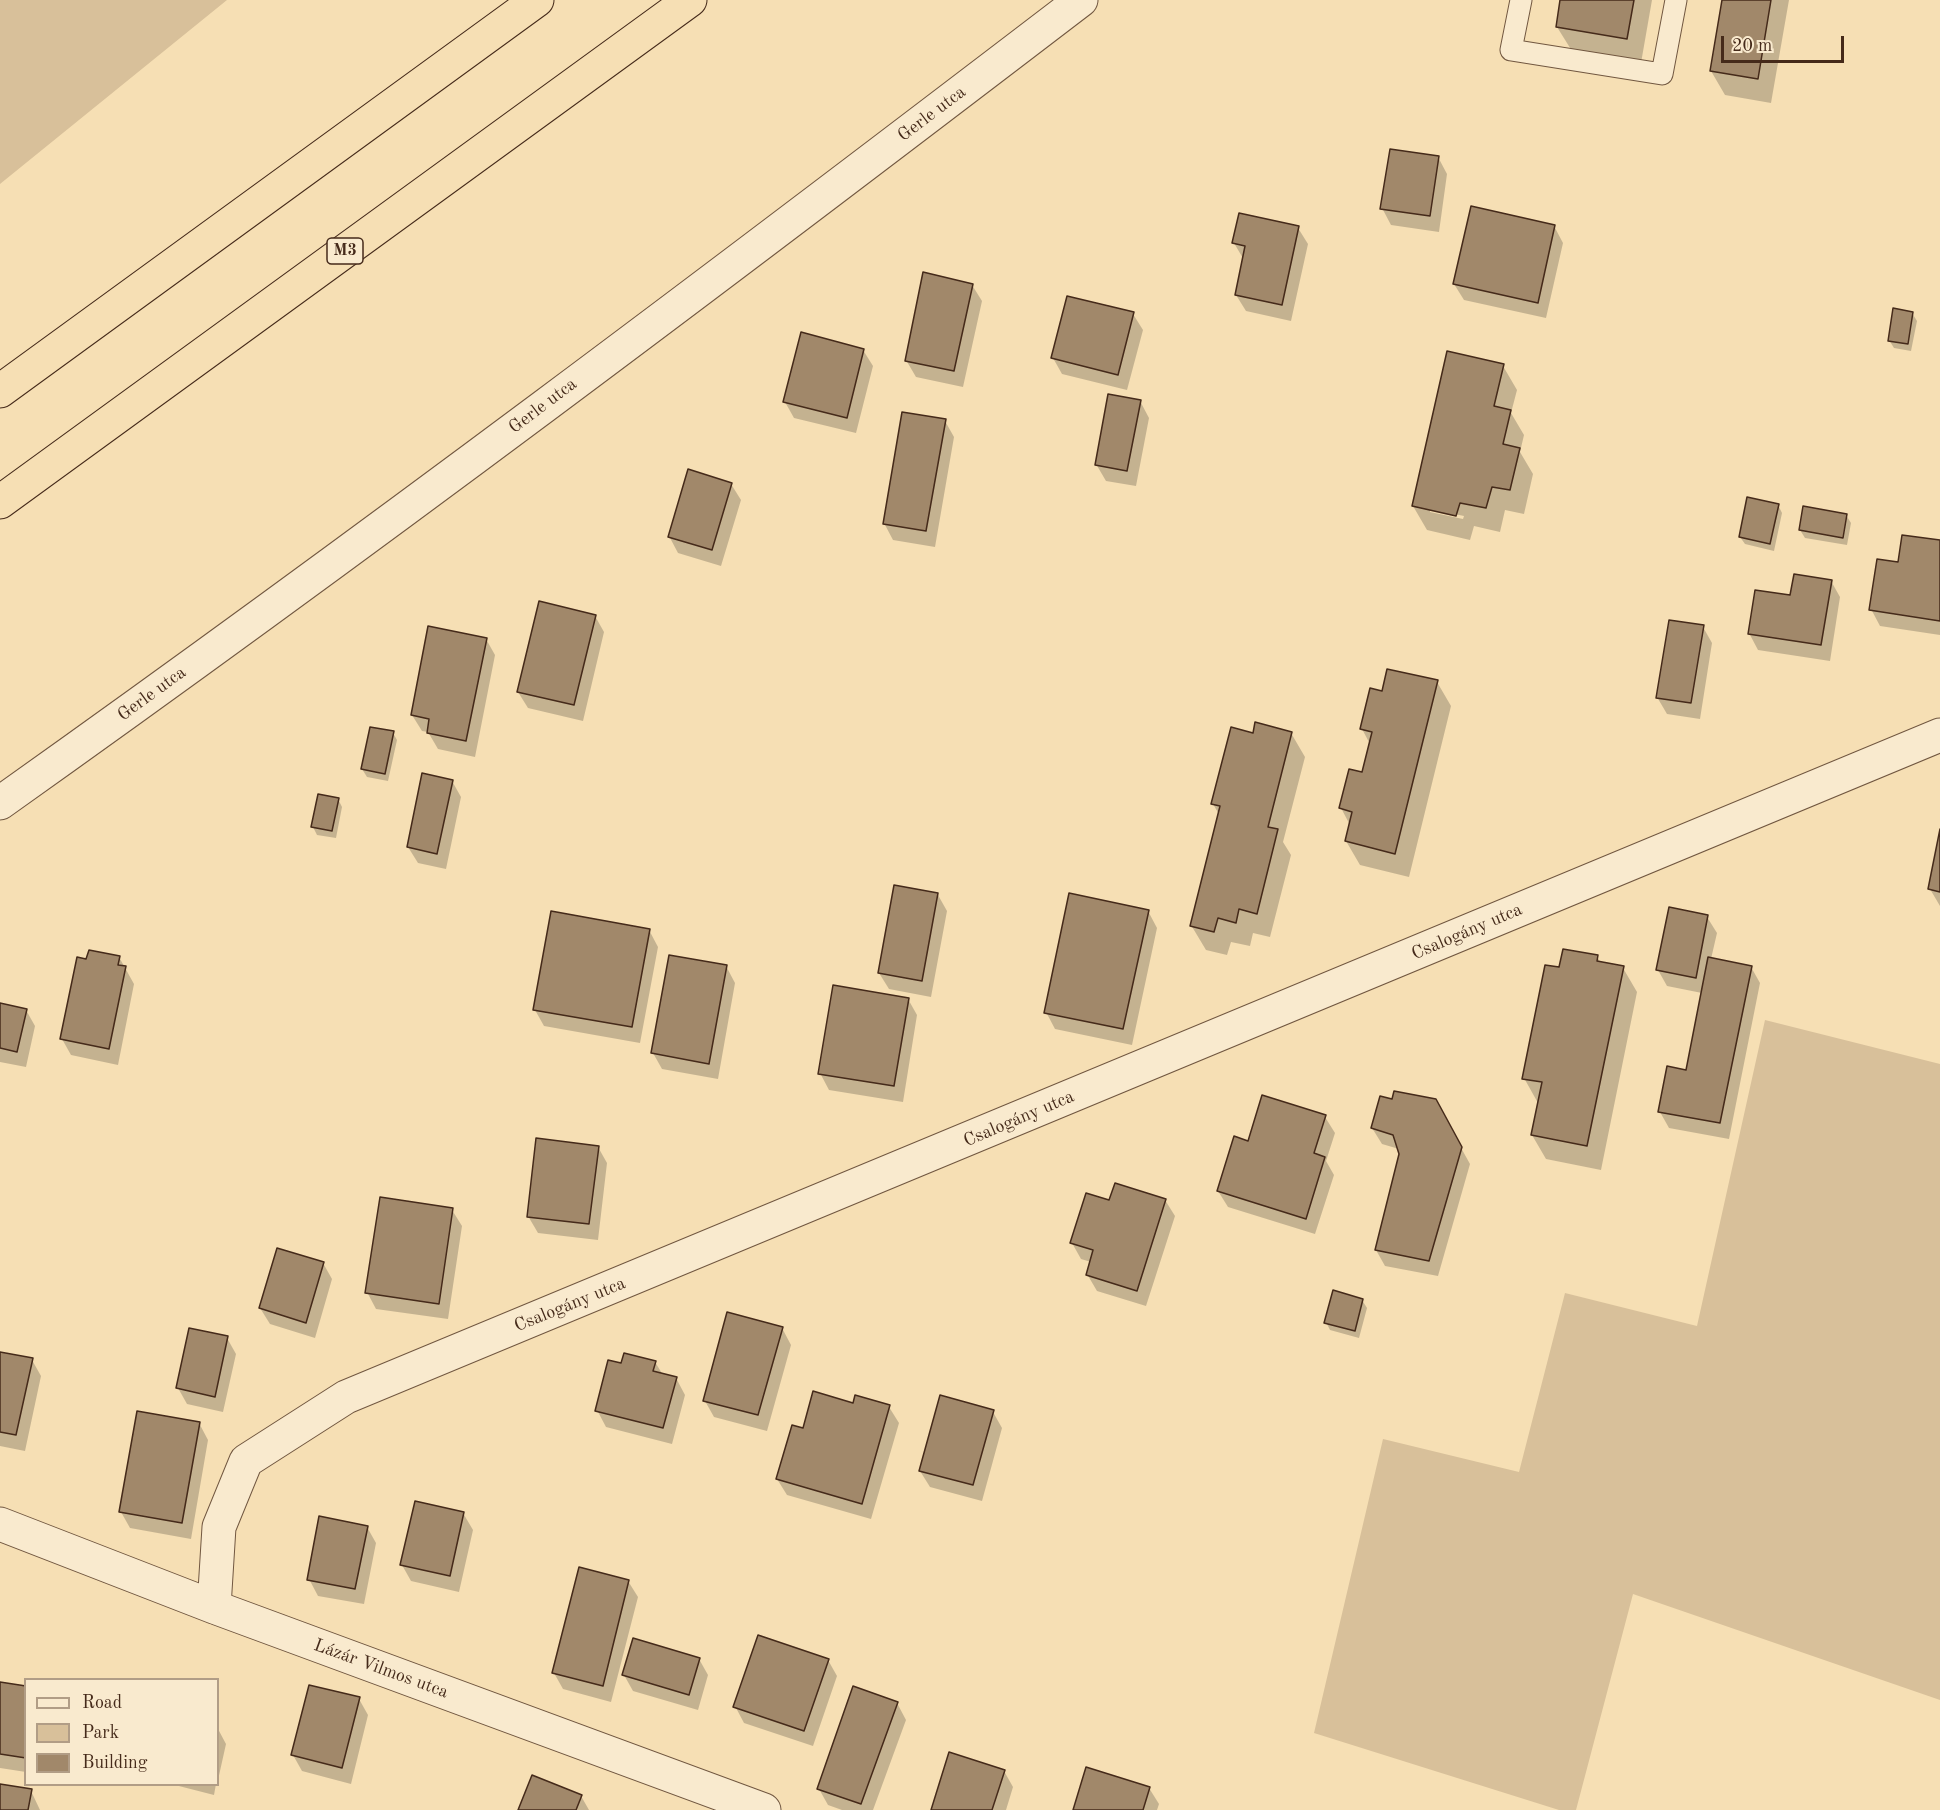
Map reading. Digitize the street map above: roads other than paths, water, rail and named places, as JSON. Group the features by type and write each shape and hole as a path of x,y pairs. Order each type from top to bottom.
{"highway":[{"path":"0,391 537,0"},
{"name":"M3","path":"0,502 690,0"}],"street":[{"name":"Gerle utca","path":"0,803 171,681 762,244 1081,0"},
{"name":"Csalogány utca","path":"214,1607 219,1527 246,1461 346,1397 1940,735"},
{"name":"Lázár Vilmos utca","path":"0,1524 214,1607 764,1810"}],"lane":[{"path":"1521,0 1511,50 1662,74 1676,0"}]}
